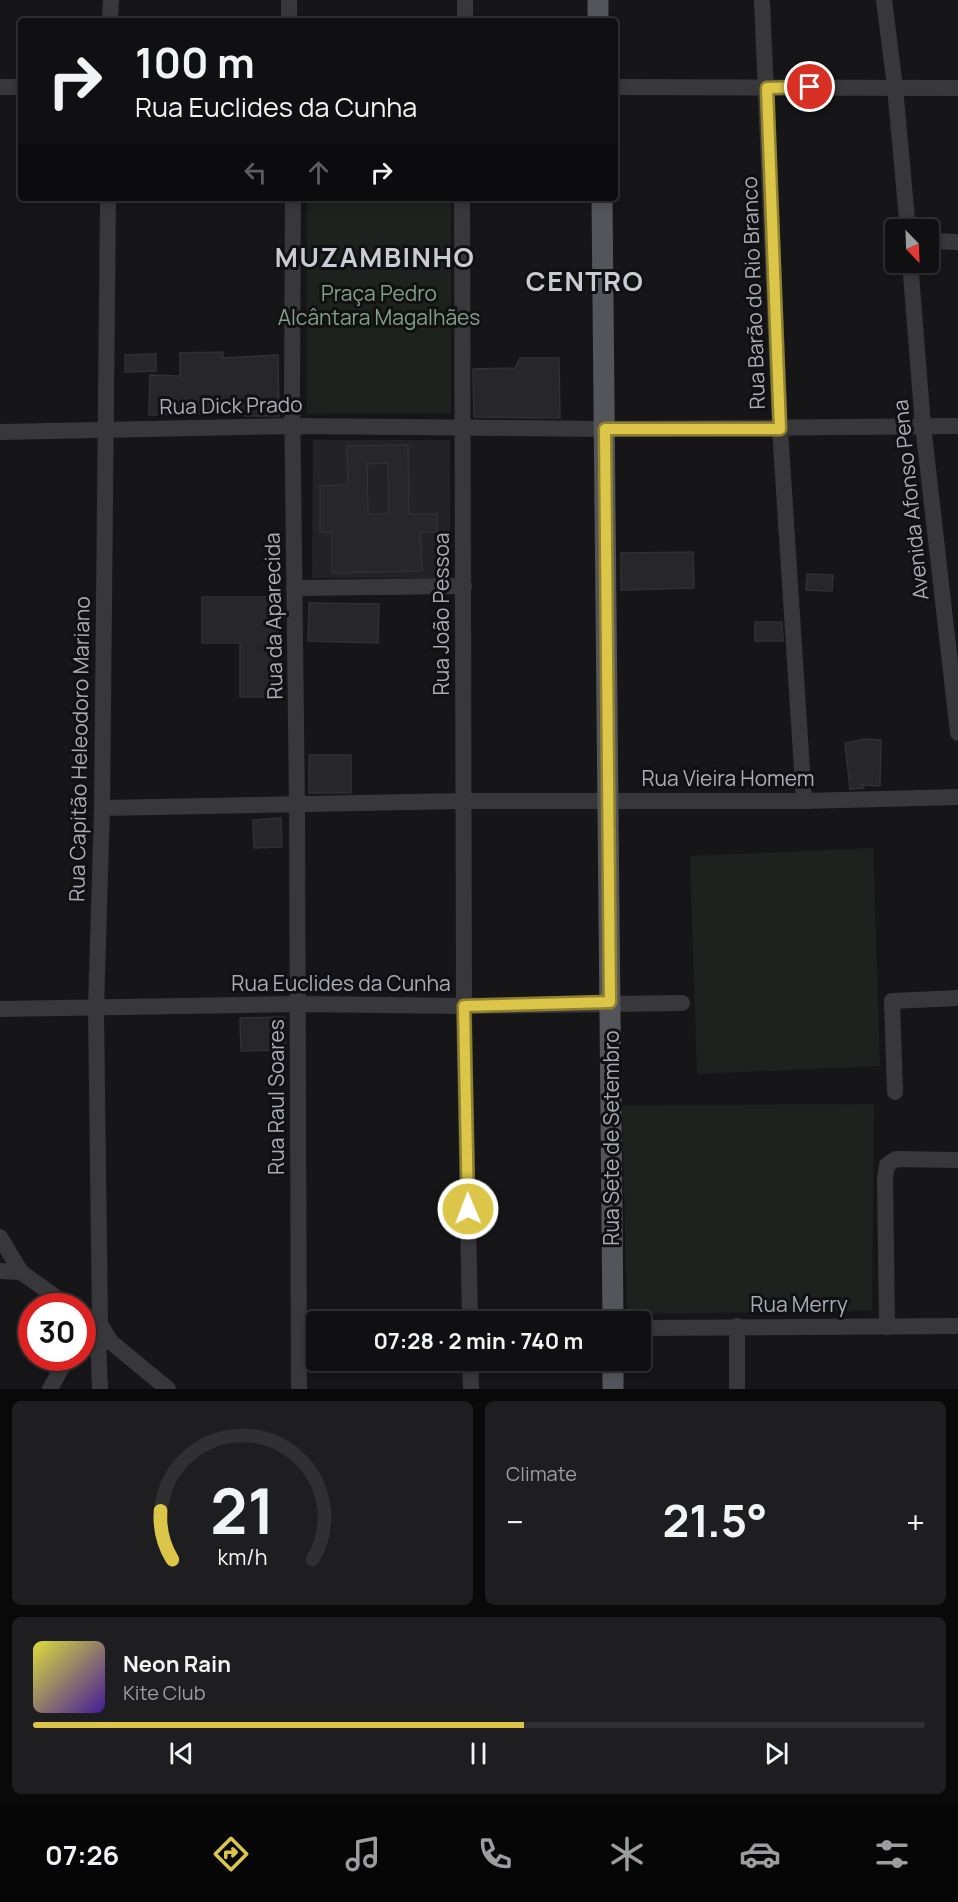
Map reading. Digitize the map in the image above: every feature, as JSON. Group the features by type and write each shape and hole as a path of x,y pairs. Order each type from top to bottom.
{"main road":[{"path":"598,0 598,18"},
{"name":"Rua Sete de Setembro","path":"602,201 613,1311"},
{"path":"613,1371 613,1389"}],"street":[{"path":"110,18 111,0"},
{"path":"289,0 289,18"},
{"path":"465,0 465,18"},
{"name":"Rua Barão do Rio Branco","path":"762,0 780,429 804,801"},
{"path":"884,0 895,87 907,219"},
{"path":"0,87 18,87"},
{"path":"618,87 958,88"},
{"name":"Rua Capitão Heleodoro Mariano","path":"96,1314 100,1302 96,1009 102,808 108,201"},
{"path":"293,201 294,426"},
{"name":"Rua João Pessoa","path":"462,201 464,1006 470,1311"},
{"path":"939,241 958,242"},
{"name":"Avenida Afonso Pena","path":"911,273 923,426 950,579 958,733"},
{"name":"Rua Dick Prado","path":"0,432 294,426 605,429 958,426"},
{"name":"Rua da Aparecida","path":"294,426 297,806"},
{"path":"294,588 464,585"},
{"name":"Rua Vieira Homem","path":"102,808 463,801 804,801 958,796"},
{"name":"Rua Raul Soares","path":"297,806 299,1389"},
{"path":"895,1092 892,1000 958,998"},
{"name":"Rua Euclides da Cunha","path":"0,1009 298,1004 464,1006 610,1002 682,1003"},
{"path":"886,1326 885,1178 887,1165 896,1159 958,1160"},
{"path":"0,1237 21,1272 50,1293"},
{"path":"0,1271 21,1272"},
{"path":"737,1326 737,1389"},
{"name":"Rua Merry","path":"651,1328 958,1326"},
{"path":"96,1334 168,1389"},
{"name":"Rua Capitão Heleodoro Mariano","path":"96,1348 99,1358 100,1389"},
{"path":"50,1389 60,1371"},
{"path":"470,1371 471,1389"}],"shaded area":[{"path":"313,440 450,440 450,578 312,578"}],"green space":[{"name":"Praça Pedro Alcântara Magalhães","path":"307,201 451,201 451,413 307,414"},
{"path":"873,848 880,1066 697,1074 690,856"},
{"path":"874,1104 872,1311 651,1314 651,1311 627,1311 622,1105"}],"building":[{"path":"223,352 223,358 278,355 279,416 247,416 230,413 149,415 150,375 180,376 180,353"},
{"path":"156,354 156,371 125,372 125,355"},
{"path":"520,358 559,358 560,418 474,417 473,369 515,368"},
{"path":"408,445 409,514 437,514 437,532 420,532 422,571 332,573 332,532 320,532 320,486 348,485 347,446","holes":["388,463 389,514 368,514 367,464"]},
{"path":"693,552 694,588 621,590 621,553"},
{"path":"807,574 833,575 832,591 806,590"},
{"path":"202,597 279,597 277,697 240,697 240,643 202,643"},
{"path":"309,603 379,604 378,643 308,641"},
{"path":"755,622 782,622 783,641 755,641"},
{"path":"865,739 881,740 880,786 863,785 864,788 850,789 845,743"},
{"path":"309,755 351,755 351,793 309,793"},
{"path":"281,818 282,847 254,848 253,820"},
{"path":"284,1017 285,1050 241,1051 240,1018"}],"district":[{"name":"MUZAMBINHO","path":"375,256"},
{"name":"CENTRO","path":"585,280"}],"route":[{"path":"468,1209 464,1006 610,1002 605,429 780,429 767,88 810,87"}]}
